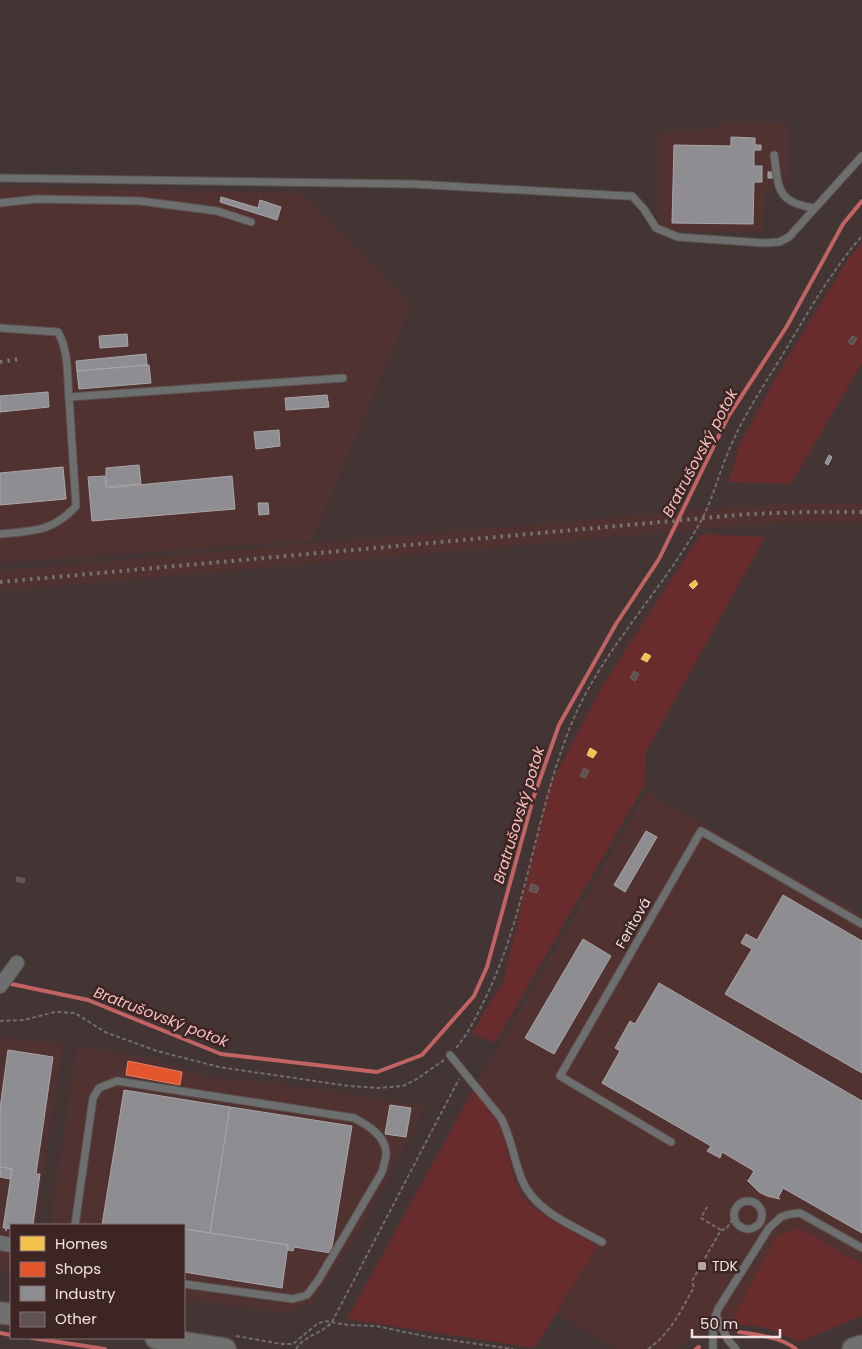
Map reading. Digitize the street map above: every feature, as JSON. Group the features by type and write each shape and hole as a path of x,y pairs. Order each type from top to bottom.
{"main road":[{"path":"174,1339 228,1342"}],"street":[{"path":"0,986 13,968"}],"lane":[{"path":"774,155 780,192 793,204 814,208"},
{"path":"0,178 412,184 632,196 644,209 656,228 678,238 764,243 779,242 789,237 862,156"},
{"path":"0,203 37,199 140,201 216,211 251,222"},
{"path":"0,328 58,332 62,339 66,355 76,506 65,518 45,529 0,534"},
{"path":"69,397 343,378"},
{"name":"Feritová","path":"671,1142 560,1076 701,831 862,924"},
{"path":"450,1055 506,1126 509,1142 522,1180 536,1202 602,1242"},
{"path":"75,1224 93,1098 99,1088 117,1081 354,1118 367,1125 383,1141 387,1152 382,1172 319,1279 307,1295 293,1300 185,1284"},
{"path":"748,1200 760,1207 762,1211 760,1222 755,1227 746,1229 738,1225 734,1217 739,1204 748,1200"},
{"path":"713,1349 712,1330 717,1312 769,1228 781,1217 800,1213 862,1248"},
{"path":"760,1222 769,1228"},
{"path":"717,1312 728,1340 736,1349"}],"path":[{"path":"0,1021 24,1020 55,1012 76,1013 105,1032 157,1051 219,1067 349,1086 378,1088 403,1086 417,1079 450,1055 464,1039 498,973 518,914 549,787 573,720 587,692 611,653 672,568 702,519 715,490 727,455 745,418 821,292 862,236"},
{"path":"296,1349 307,1337 323,1330 332,1322 462,1071"},
{"path":"707,1207 701,1218 721,1230"},
{"path":"648,1349 657,1343 668,1331 694,1287 692,1281 721,1230 726,1229 734,1217"},
{"path":"228,1342 293,1344 320,1322 332,1322 348,1325 376,1326 428,1337 513,1349"}],"shaded area":[{"path":"726,122 788,124 788,181 774,184 765,189 763,232 675,231 657,223 657,132 706,130"},
{"path":"0,187 302,193 412,305 312,540 0,563"},
{"path":"862,243 862,363 791,484 729,482 739,446 777,375 848,259"},
{"path":"797,503 862,504 862,523 750,525 0,591 0,571"},
{"path":"701,534 765,537 646,752 644,786 495,1043 472,1033 503,982 549,787 604,683"},
{"path":"647,792 862,915 862,1316 799,1342 764,1327 731,1324 695,1336 675,1349 618,1349 557,1314 571,1291 534,1208 521,1196 508,1160 502,1132 496,1120 473,1090"},
{"path":"0,1037 63,1044 35,1224 10,1224 10,1272 0,1270"},
{"path":"77,1047 151,1058 216,1079 270,1082 425,1106 362,1227 311,1305 295,1309 286,1314 185,1298 185,1224 50,1224"},
{"path":"473,1090 499,1126 516,1184 523,1197 538,1211 597,1246 535,1348 347,1319"},
{"path":"797,1228 862,1264 862,1316 799,1342 764,1327 730,1324 777,1236"}],"building: Homes":[{"path":"695,580 698,584 693,589 689,585"},
{"path":"645,653 651,656 647,662 641,659"},
{"path":"590,748 597,752 593,758 587,755"}],"building: Shops":[{"path":"128,1061 182,1072 180,1085 126,1075"}],"building: Industry":[{"path":"731,137 755,138 755,145 761,145 761,150 754,150 754,166 762,166 762,182 754,182 753,224 672,223 674,145 731,146"},
{"path":"768,172 773,172 773,178 768,178"},
{"path":"221,197 258,208 260,200 281,207 277,220 220,202"},
{"path":"127,334 128,346 100,348 99,336"},
{"path":"146,354 147,365 77,371 76,361"},
{"path":"149,365 151,383 79,389 77,371"},
{"path":"48,392 49,407 0,412 0,396"},
{"path":"327,395 329,407 286,410 285,398"},
{"path":"279,430 280,446 256,449 254,432"},
{"path":"829,455 832,457 828,465 825,463"},
{"path":"139,465 141,484 106,487 106,468"},
{"path":"63,467 66,499 0,505 0,473"},
{"path":"105,476 106,488 232,476 235,509 92,521 88,477"},
{"path":"258,503 268,503 269,514 259,515"},
{"path":"646,831 657,837 625,892 614,885"},
{"path":"783,895 862,941 862,1073 725,994 752,949 741,943 746,934 757,940"},
{"path":"583,939 611,956 554,1054 525,1038"},
{"path":"659,983 862,1101 862,1233 783,1188 778,1198 780,1199 759,1192 748,1181 754,1171 722,1152 720,1158 707,1151 711,1146 602,1083 620,1051 615,1048 630,1021 635,1024"},
{"path":"8,1050 53,1057 36,1174 40,1174 33,1224 10,1224 10,1229 7,1228 6,1231 6,1228 3,1228 12,1169 0,1167 0,1108"},
{"path":"124,1090 230,1107 210,1233 185,1229 185,1224 102,1224"},
{"path":"390,1105 411,1108 406,1137 385,1134"},
{"path":"230,1107 352,1126 331,1253 294,1247 293,1251 288,1250 288,1245 210,1233"},
{"path":"1,1167 12,1169 10,1179 0,1177"},
{"path":"185,1229 288,1245 282,1288 185,1272"}],"building: Other":[{"path":"852,336 857,338 853,345 848,342"},
{"path":"634,671 639,674 635,681 630,678"},
{"path":"584,768 589,771 585,778 580,776"},
{"path":"17,877 25,879 24,883 16,881"},
{"path":"531,884 539,887 537,893 529,891"}],"waterway":[{"name":"Bratrušovský potok","path":"7,983 88,1000 221,1054 377,1072 422,1055 474,996 487,967 533,799 559,725 616,624 659,559 728,417 787,326 843,224 862,201"},
{"path":"739,1332 776,1339 796,1349"},
{"path":"0,1333 10,1335"},
{"path":"39,1339 105,1349"}],"railway":[{"path":"0,362 19,359"},
{"path":"0,582 749,514 862,512"}],"place":[{"name":"TDK","path":"702,1266"}]}
